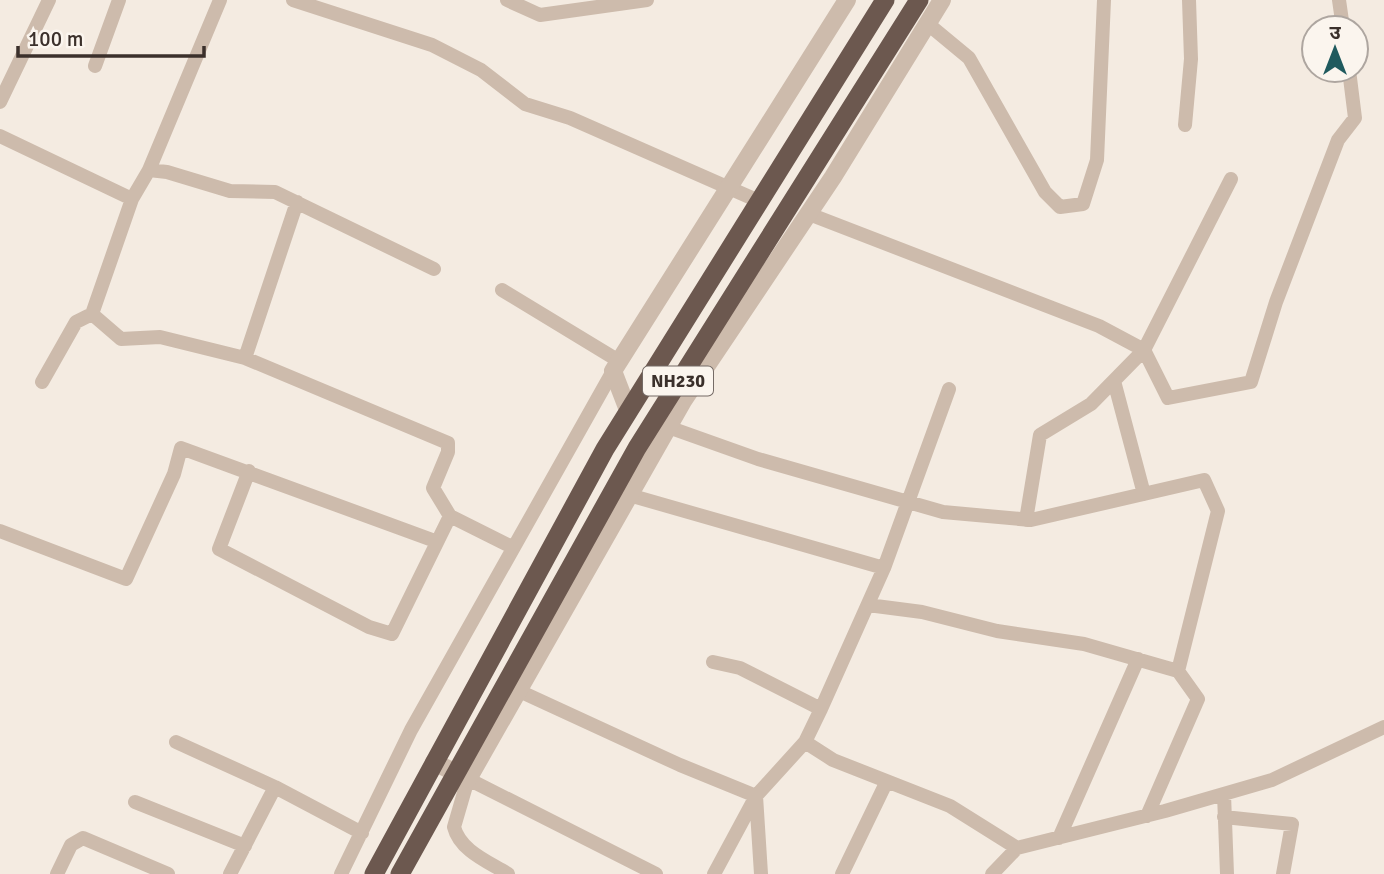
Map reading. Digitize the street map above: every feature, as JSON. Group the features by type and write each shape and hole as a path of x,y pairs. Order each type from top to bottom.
{"highway":[{"name":"NH230","path":"374,874 628,410 886,0"},
{"name":"NH230","path":"400,874 436,807 462,776 675,401 919,0"}],"street":[{"path":"0,102 49,0"},
{"path":"94,66 119,0"},
{"path":"42,382 76,321 92,314 132,199 149,170 220,0"},
{"path":"293,0 432,45 481,70 525,104 570,118 732,186 761,202"},
{"path":"507,0 540,15 647,0"},
{"path":"341,874 411,730 616,366 847,0"},
{"path":"508,874 468,849 456,834 454,827 462,776 516,690 668,427 675,401 809,214 942,0"},
{"path":"928,24 969,58 1045,192 1060,207 1083,204 1097,160 1104,0"},
{"path":"1185,125 1191,59 1189,0"},
{"path":"809,214 1099,326 1144,350 1168,398 1251,382 1276,302 1338,140 1355,118 1351,84"},
{"path":"0,136 132,199"},
{"path":"149,170 167,172 230,191 275,192 434,269"},
{"path":"1026,520 1040,436 1091,404 1144,350 1231,179"},
{"path":"244,358 297,202"},
{"path":"502,290 616,366 628,410"},
{"path":"92,314 121,339 159,337 244,358 448,443 448,452 433,488 450,516 512,547"},
{"path":"1114,381 1144,494"},
{"path":"714,874 756,796 805,742 821,709 884,568 949,389"},
{"path":"668,427 758,459 943,512 1026,520 1205,480 1218,511 1178,671"},
{"path":"0,530 126,579 174,474 181,449 249,471 435,541"},
{"path":"249,471 219,549 369,627 392,634 435,541 450,516"},
{"path":"629,495 884,568"},
{"path":"868,605 922,612 997,631 1084,644 1178,671 1198,699 1147,816"},
{"path":"1059,838 1138,660"},
{"path":"713,662 740,667 821,709"},
{"path":"516,690 680,765 756,796"},
{"path":"992,874 1017,848 1147,816 1272,780 1384,727"},
{"path":"176,742 275,788 362,833"},
{"path":"805,742 834,760 872,774 886,783 897,783 950,806 1017,848"},
{"path":"434,762 656,874"},
{"path":"842,874 886,783"},
{"path":"230,874 275,788"},
{"path":"1223,794 1227,874"},
{"path":"756,796 761,874"},
{"path":"135,802 245,846"},
{"path":"1224,817 1292,824 1283,874"},
{"path":"57,874 71,845 83,838 168,874"}]}
